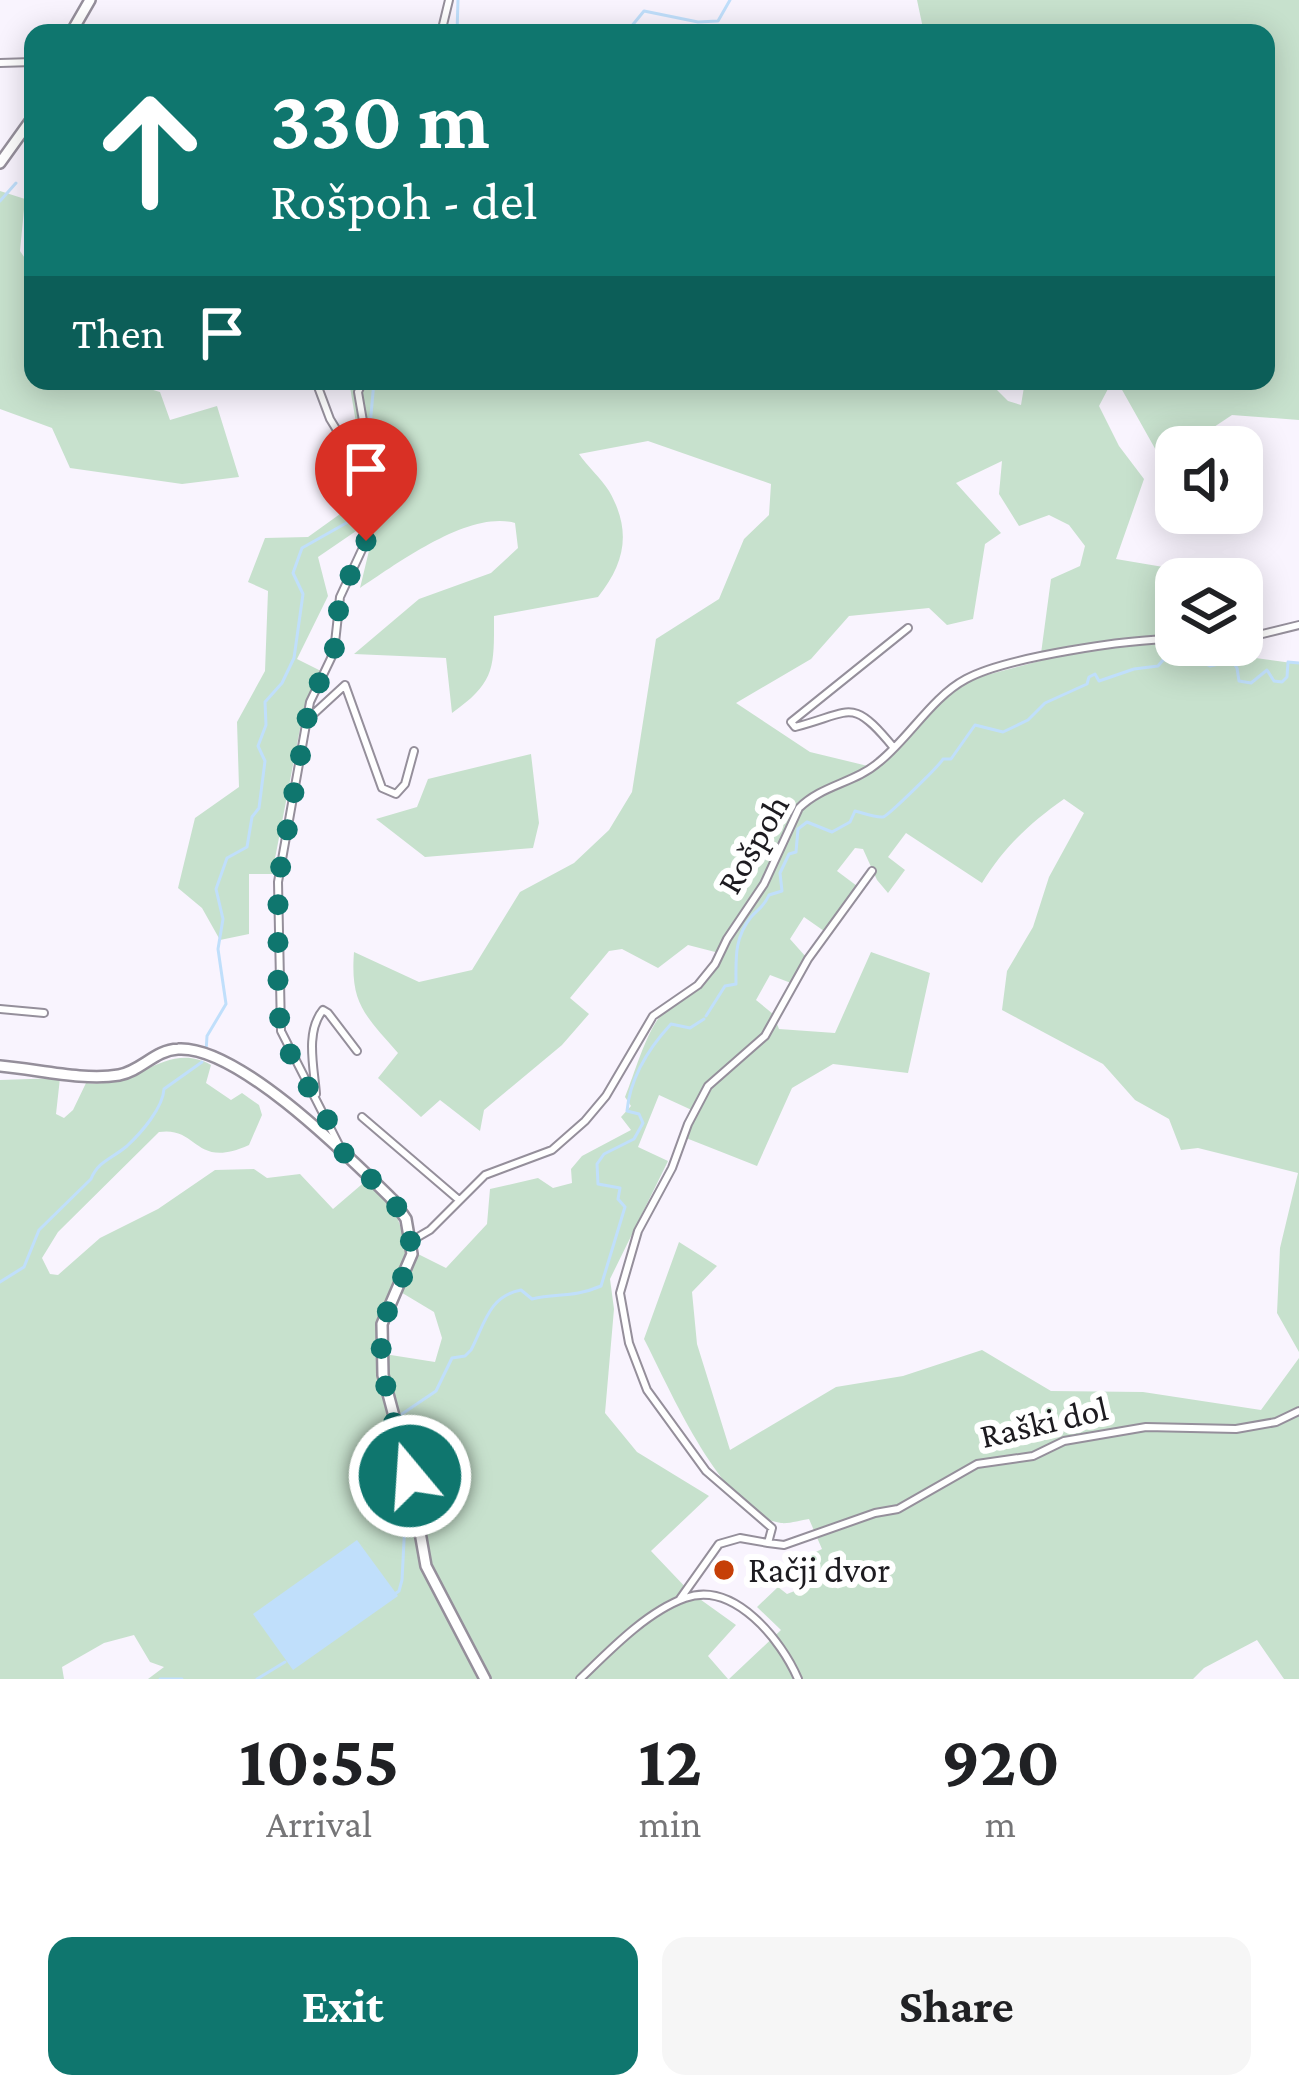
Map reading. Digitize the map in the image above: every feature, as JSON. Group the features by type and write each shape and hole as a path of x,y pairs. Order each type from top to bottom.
{"street":[{"path":"0,164 24,130"},
{"path":"319,390 358,466"},
{"path":"341,1150 281,1031 278,882 310,702 334,652 340,597 362,555 367,522 358,466 363,421 359,390"},
{"path":"1263,634 1299,625"},
{"path":"894,748 858,712 795,728 791,722 908,628"},
{"name":"Rošpoh","path":"412,1241 430,1230 484,1175 552,1150 578,1129 606,1096 653,1016 706,978 764,884 800,808 823,789 876,765 955,687 978,674 1107,645 1155,641"},
{"path":"307,720 345,686 382,788 389,793 396,794 406,784 413,751"},
{"path":"768,1543 772,1528 706,1471 647,1390 629,1343 620,1293 638,1231 672,1169 708,1086 765,1036 808,959 872,871"},
{"path":"0,1009 44,1013"},
{"path":"317,1099 313,1034 319,1013 328,1013 357,1051"},
{"path":"0,1066 111,1076 130,1072 172,1049 215,1058 263,1086 393,1200 406,1219 412,1241 404,1280 382,1324 383,1375 410,1476 426,1567 484,1679"},
{"path":"362,1117 459,1200"},
{"name":"Raški dol","path":"680,1599 719,1544 740,1538 784,1545 898,1509 977,1463 1034,1456 1064,1441 1146,1427 1205,1429 1276,1422 1299,1412"},
{"path":"580,1679 609,1651 680,1599 693,1595 716,1598 748,1613 774,1634 798,1679"}],"green space":[{"path":"917,0 1299,0 1299,420 1232,415 1216,426 1155,426 1155,449 1122,390 1275,390 1275,24 922,24"},
{"path":"0,191 24,199 20,251 24,257 24,390 153,390 160,392 170,420 217,406 239,477 182,484 70,468 52,428 0,409"},
{"path":"351,390 997,390 1021,405 1024,390 1107,390 1099,406 1119,446 1144,479 1116,559 1155,566 1155,666 1263,666 1263,659 1299,664 1299,1352 1277,1313 1280,1248 1298,1173 1198,1148 1181,1150 1169,1119 1135,1100 1103,1064 1002,1010 1007,971 1033,927 1049,877 1084,813 1064,799 1019,836 982,883 906,833 888,857 905,870 888,893 863,849 855,848 837,871 857,886 824,931 804,917 790,939 806,957 791,983 770,975 756,1000 773,1014 779,1029 835,1033 871,952 930,973 908,1073 833,1064 792,1088 757,1166 686,1138 696,1112 659,1095 638,1147 668,1161 610,1279 614,1309 605,1413 637,1452 709,1496 651,1551 690,1592 736,1625 708,1656 728,1679 148,1679 164,1667 150,1662 134,1635 104,1643 62,1667 64,1679 0,1679 0,1080 60,1078 56,1114 64,1118 86,1083 121,1079 166,1061 195,1059 211,1065 206,1083 231,1100 242,1093 259,1105 262,1115 249,1145 231,1151 217,1153 182,1135 159,1132 58,1232 42,1258 50,1274 58,1275 100,1238 158,1209 215,1170 254,1169 267,1178 300,1174 333,1209 368,1179 391,1199 408,1249 446,1268 487,1224 490,1189 538,1178 553,1188 572,1183 571,1169 582,1156 631,1130 621,1117 631,1106 625,1097 649,1035 670,1005 707,977 723,954 688,945 658,968 622,949 609,951 570,998 589,1014 562,1045 484,1110 480,1131 440,1100 421,1117 378,1078 398,1053 357,997 354,952 419,982 472,970 520,892 574,863 609,830 632,792 656,639 719,599 744,539 769,515 771,484 648,441 579,454 609,491 621,520 622,546 614,572 598,597 494,616 490,672 477,692 452,713 446,658 354,654 419,599 491,573 518,548 515,523 497,521 456,531 360,588 374,530","holes":["1002,461 999,494 1019,526 1049,515 1069,525 1085,546 1080,566 1051,579 1040,661 964,681 872,767 810,752 736,703 811,659 849,616 929,608 947,625 973,619 985,544 1001,533 956,483","394,1288 434,1312 442,1338 435,1362 378,1353 381,1315"]},
{"path":"354,504 359,529 318,557 328,596 297,659 321,671 304,708 272,874 249,874 249,934 220,940 202,908 178,888 195,818 239,787 237,722 265,671 268,591 248,582 265,538 308,537"},
{"path":"531,754 539,823 533,848 425,857 376,819 417,807 428,779"},
{"path":"679,1242 717,1266 692,1292 697,1344 730,1450 836,1387 903,1376 982,1350 1051,1391 1143,1392 1261,1410 1299,1358 1299,1679 1284,1679 1257,1640 1204,1668 1193,1679 729,1679 781,1630 757,1607 778,1587 787,1594 815,1583 805,1557 822,1549 809,1519 781,1523 759,1514 738,1497 700,1446 644,1339"}],"water":[{"path":"357,1540 398,1596 293,1670 253,1614"}],"waterway":[{"path":"457,24 458,0"},
{"path":"633,24 644,11 698,22 718,21 730,0"},
{"path":"0,201 16,183"},
{"path":"206,1052 207,1036 226,1004 218,949 223,919 216,889 227,858 247,847 252,817 259,808 265,761 258,746 266,725 265,702 282,683 294,658 303,594 293,573 302,548 364,513 369,497 366,472 373,390"},
{"path":"706,1016 725,986 736,984 741,933 769,895 782,891 780,873 789,854 796,852 798,829 807,822 832,832 850,822 855,811 883,817 943,759 951,759 975,725 1003,732 1028,720 1045,703 1087,684 1095,674 1099,681 1158,666 1163,660 1196,659 1210,666 1232,661 1239,681 1251,683 1267,670 1274,681 1282,682 1288,662 1299,663"},
{"path":"399,1416 436,1391 452,1358 471,1350 489,1312 502,1298 521,1290 532,1299 601,1286 625,1207 618,1199 620,1188 598,1184 597,1164 604,1154 634,1139 643,1123 639,1114 627,1111 636,1076 655,1044 671,1024 690,1028 704,1019"},
{"path":"0,1282 24,1267 39,1230 145,1127 164,1089 202,1062"},
{"path":"390,1418 382,1433 406,1502 402,1580 392,1596"},
{"path":"257,1679 285,1662"},
{"path":"160,1679 182,1679"}],"place":[{"name":"Račji dvor","path":"724,1570"}],"route":[{"path":"366,541 340,597 334,652 310,702 278,882 278,1002 281,1031 294,1063 341,1150 393,1200 410,1231 411,1258 382,1324 381,1347 388,1404 410,1476"}]}
